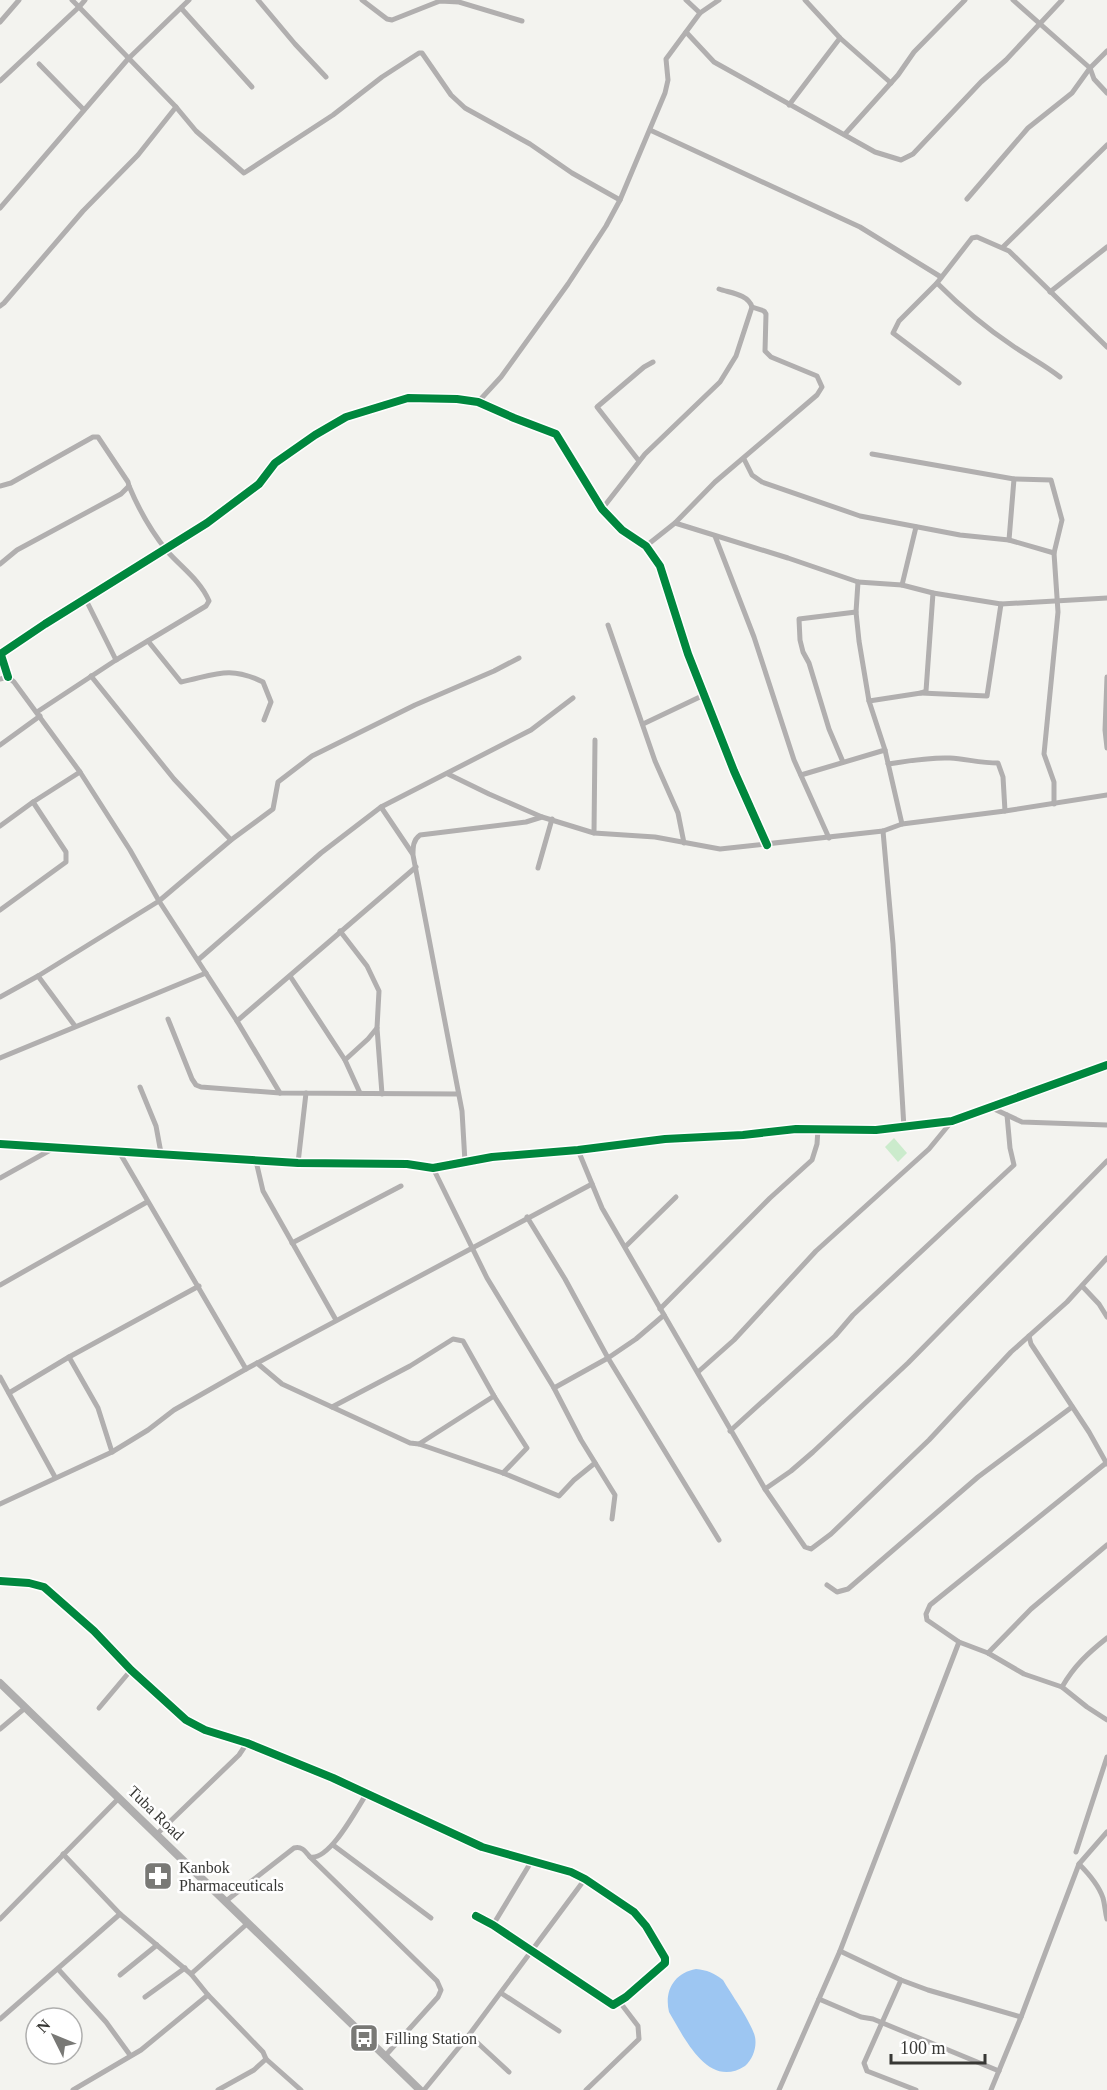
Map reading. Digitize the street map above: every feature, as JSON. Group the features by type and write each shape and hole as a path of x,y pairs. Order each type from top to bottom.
{"street":[{"path":"0,22 19,0"},
{"path":"72,0 176,107 196,131 244,173 333,115 382,76 422,53 451,95 465,108 530,144 572,173 620,200"},
{"path":"0,81 85,0"},
{"path":"0,208 128,60 189,0"},
{"path":"258,0 326,77"},
{"path":"362,0 387,19 392,20 440,1 459,2 522,21"},
{"path":"686,0 700,13"},
{"path":"478,402 501,377 568,284 620,200 665,93 668,80 666,58 700,13 719,0"},
{"path":"805,0 840,38 891,82"},
{"path":"845,134 914,52 965,0"},
{"path":"1014,0 1090,68 1094,80 1107,93"},
{"path":"686,32 714,62 875,152 901,160 913,154 1062,0"},
{"path":"181,8 252,87"},
{"path":"789,105 840,38"},
{"path":"967,199 1028,128 1072,93 1090,68 1107,51"},
{"path":"39,64 84,110"},
{"path":"0,306 83,211 138,155 176,107"},
{"path":"650,130 860,227 941,277"},
{"path":"1003,247 1107,145"},
{"path":"959,383 893,333 898,321 936,283 972,238 977,237 1009,251 1107,347"},
{"path":"1050,292 1106,251"},
{"path":"936,283 1003,339 1060,377"},
{"path":"602,509 639,461 720,382 736,356 752,307 751,302 746,298 719,289"},
{"path":"646,546 675,523 715,482 817,395 822,387 817,376 771,357 765,351 766,314 752,307"},
{"path":"639,461 597,407 653,362"},
{"path":"280,1093 80,772 39,714 8,677 1,655 45,624 207,523 259,484 275,463 346,417 408,398 457,399 478,402 556,434 602,509 622,530 646,546 660,566 688,654 734,771 767,845"},
{"path":"0,486 11,483 93,437 98,437 128,482 143,517 167,550 206,592 209,601 206,606 91,676 0,745"},
{"path":"872,454 1014,479 1051,480 1062,520 1054,553 1058,612 1044,754 1054,782 1054,804"},
{"path":"744,459 752,475 777,489 860,516 960,535 1009,540 1054,553"},
{"path":"1009,540 1014,479"},
{"path":"0,564 17,549 121,494 129,486"},
{"path":"675,523 691,526 715,536 858,582 902,585 933,593 1001,604 1107,598"},
{"path":"902,585 916,527"},
{"path":"715,536 754,637 794,760 829,838"},
{"path":"858,582 856,612 869,701 885,750 902,824"},
{"path":"921,693 926,690 933,593"},
{"path":"86,600 116,660"},
{"path":"869,701 921,693 987,696 1001,604"},
{"path":"843,762 829,729 809,663 803,652 799,619 856,612"},
{"path":"608,625 655,761 678,813 684,843"},
{"path":"148,641 181,682 229,671 249,675 263,682 271,702 264,720"},
{"path":"0,997 159,901 231,840 273,809 276,804 278,782 312,756 415,705 519,658"},
{"path":"91,676 174,779 231,840"},
{"path":"0,679 8,677"},
{"path":"1107,677 1107,748"},
{"path":"643,724 704,695"},
{"path":"198,960 330,846 381,807 531,730 573,698"},
{"path":"594,833 595,740"},
{"path":"801,776 885,750"},
{"path":"888,764 925,758 998,763 1003,777 1005,811"},
{"path":"0,826 80,772"},
{"path":"448,774 542,817 594,833 656,837 720,849 883,831 902,824 1107,795"},
{"path":"0,910 66,862 66,852 33,802"},
{"path":"381,807 413,855"},
{"path":"465,1162 464,1124 413,846 420,835 526,822 542,817"},
{"path":"538,868 552,819"},
{"path":"883,831 893,944 904,1128"},
{"path":"237,1021 416,867"},
{"path":"340,932 367,966 379,991 377,1028 382,1094"},
{"path":"0,1058 206,973"},
{"path":"38,976 75,1026"},
{"path":"290,976 345,1060 360,1093"},
{"path":"168,1019 192,1079 196,1085 201,1087 280,1093 458,1094"},
{"path":"345,1060 377,1028"},
{"path":"0,1144 118,1150 256,1161 407,1164 433,1168 515,1154 578,1150 656,1140 796,1129 856,1131 904,1128 952,1121 1107,1065"},
{"path":"140,1087 156,1126 161,1153"},
{"path":"298,1163 306,1093"},
{"path":"992,1108 1022,1122 1107,1125"},
{"path":"730,1431 835,1336 853,1315 1014,1165 1007,1115"},
{"path":"698,1372 734,1340 816,1251 929,1149 952,1121"},
{"path":"554,1388 608,1359 636,1339 770,1198 812,1160 818,1144 818,1130"},
{"path":"0,1178 54,1148"},
{"path":"118,1150 246,1369"},
{"path":"578,1150 602,1208 626,1246 730,1431 765,1489 805,1547 811,1549 831,1534 929,1440 1011,1352 1082,1286 1107,1258"},
{"path":"256,1161 263,1191 336,1320"},
{"path":"765,1489 813,1452 900,1371 1107,1161"},
{"path":"433,1168 487,1278 554,1388 581,1440 615,1495 612,1519"},
{"path":"0,1504 112,1452 148,1430 174,1410 246,1369 592,1184"},
{"path":"292,1243 401,1186"},
{"path":"626,1246 676,1197"},
{"path":"0,1285 147,1202"},
{"path":"527,1217 608,1359 719,1540"},
{"path":"9,1393 69,1357 199,1286"},
{"path":"1082,1286 1099,1304 1107,1317"},
{"path":"1029,1336 1030,1344 1106,1463 930,1605 926,1614 927,1620 959,1642 988,1653 1017,1670 1062,1687 1107,1720"},
{"path":"332,1407 410,1366 453,1339 463,1341 494,1396 528,1448 503,1473"},
{"path":"69,1357 98,1408 112,1452"},
{"path":"257,1363 282,1384 410,1443 419,1444 503,1473 559,1496 574,1479 595,1463"},
{"path":"0,1377 55,1477"},
{"path":"419,1444 494,1396"},
{"path":"827,1585 837,1592 848,1589 978,1477 1072,1407"},
{"path":"988,1653 1031,1609 1107,1545"},
{"path":"0,1581 29,1583 44,1587 94,1631 131,1670 186,1720 205,1730 247,1743 367,1792 482,1847 571,1872 585,1879 634,1912 646,1926 665,1958 665,1963 613,2005 476,1916"},
{"path":"1062,1687 1072,1669 1085,1655 1107,1638"},
{"path":"779,2090 840,1951 959,1642"},
{"path":"99,1708 131,1670"},
{"name":"Tuba Road","path":"0,1683 419,2089"},
{"path":"0,1729 25,1708"},
{"path":"156,1835 238,1755 247,1743"},
{"path":"1076,1852 1107,1757"},
{"path":"310,1857 316,1858 333,1845 367,1792"},
{"path":"0,1919 119,1798"},
{"path":"991,2090 1079,1864 1107,1832"},
{"path":"1098,1842 1107,1840"},
{"path":"333,1845 431,1918"},
{"path":"226,1901 294,1848 303,1849 437,1981 441,1990 438,1997 384,2056"},
{"path":"63,1854 120,1914 185,1968 252,2040 266,2059 301,2090"},
{"path":"493,1925 531,1862"},
{"path":"1079,1864 1099,1890 1107,1918"},
{"path":"419,2089 469,2035 585,1879"},
{"path":"0,2019 120,1914"},
{"path":"191,1974 248,1923"},
{"path":"120,1975 157,1945"},
{"path":"840,1951 901,1980 1021,2017"},
{"path":"145,1997 185,1968"},
{"path":"58,1969 106,2022 130,2055"},
{"path":"901,1980 881,2022 864,2068 916,2090"},
{"path":"501,1993 559,2031"},
{"path":"73,2090 152,2042 208,1995"},
{"path":"819,1999 861,2017 881,2022 999,2072"},
{"path":"586,2090 639,2039 638,2026 619,2001"},
{"path":"469,2035 509,2072"},
{"path":"218,2090 254,2070 266,2059"}],"green space":[{"path":"894,1138 907,1153 898,1162 885,1147"}],"water":[{"path":"696,1969 710,1972 723,1980 750,2024 755,2037 755,2049 748,2063 732,2072 720,2071 709,2066 699,2057 669,2012 668,1997 672,1984 682,1974"}],"cycle path":[{"path":"8,677 2,653 207,523 259,484 275,463 315,435 346,417 408,398 478,402 556,434 602,509 622,530 646,546 660,566 688,654 734,771 767,845"},
{"path":"0,1144 298,1163 407,1164 433,1168 492,1157 578,1150 665,1139 743,1135 796,1129 876,1130 952,1121 1107,1065"},
{"path":"0,1581 29,1583 44,1587 94,1631 131,1670 186,1720 205,1730 247,1743 333,1778 482,1847 571,1872 585,1879 634,1912 646,1926 665,1958 665,1963 626,1997 613,2005 476,1916"}],"place":[{"name":"Kanbok Pharmaceuticals","path":"158,1876"},
{"name":"Filling Station","path":"364,2038"}]}
